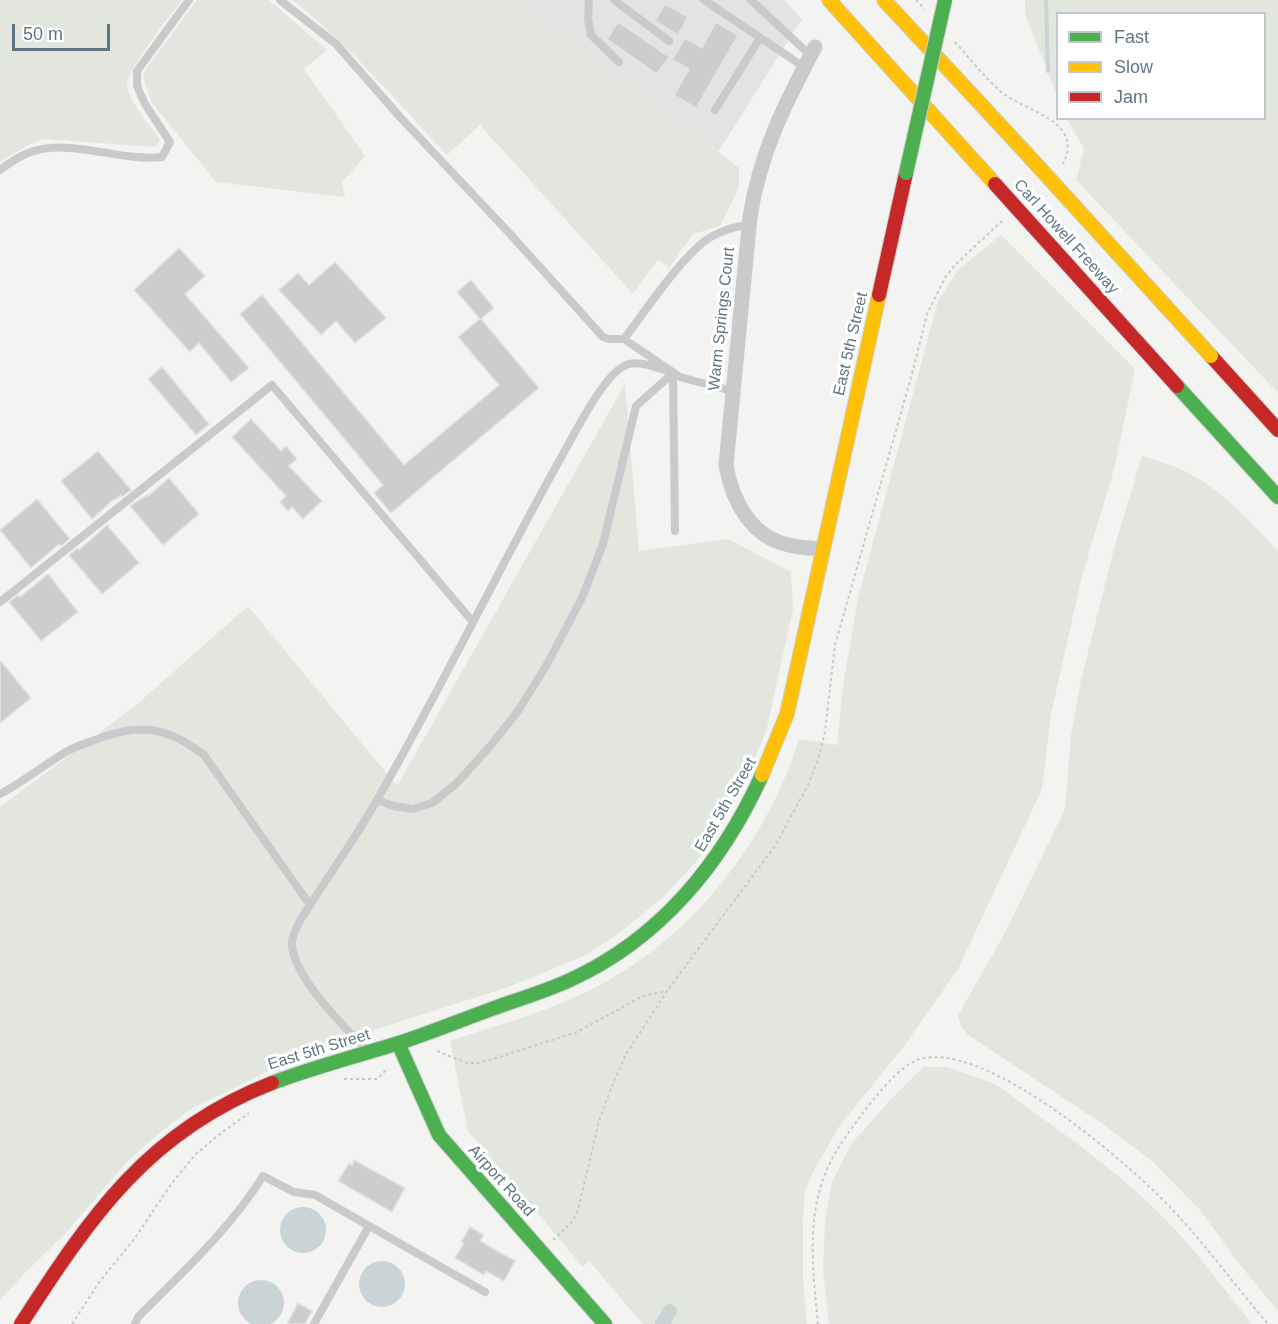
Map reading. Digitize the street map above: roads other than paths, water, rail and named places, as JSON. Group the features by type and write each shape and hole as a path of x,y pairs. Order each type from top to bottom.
{"main road":[{"name":"Carl Howell Freeway","path":"829,0 1278,497"},
{"name":"Carl Howell Freeway","path":"884,0 1278,430"},
{"name":"East 5th Street","path":"21,1324 105,1202 154,1153 186,1127 229,1101 284,1077 398,1043 556,987 585,973 632,944 694,887 730,837 751,802 770,763 787,714 945,0"},
{"name":"Airport Road","path":"398,1043 440,1135 605,1324"}],"street":[{"name":"Warm Springs Court","path":"810,57 787,100 765,150 756,181 749,225 726,465 728,479 738,506 757,528 778,542 822,549"}],"lane":[{"path":"0,170 28,153 54,148 93,150 148,158 162,157 170,141 137,86 137,71 189,0"},
{"path":"280,0 336,44 598,332 609,339 624,339 680,377 732,391"},
{"path":"589,0 588,19 591,34 619,62"},
{"path":"614,0 669,41"},
{"path":"704,0 760,38 810,57"},
{"path":"751,0 810,57"},
{"path":"715,110 760,38"},
{"path":"624,339 695,251 710,238 737,226 749,225"},
{"path":"368,1052 321,1001 303,975 296,960 292,940 301,919 377,800 527,518 604,384 624,365 634,363 673,373"},
{"path":"673,373 675,531"},
{"path":"377,800 393,806 413,809 432,803 456,784 518,711 546,666 582,598 603,544 636,406 673,373"},
{"path":"0,602 272,385 473,622"},
{"path":"0,794 23,782 68,751 98,739 128,729 145,729 165,734 191,745 204,755 310,905"},
{"path":"135,1324 138,1317 209,1245 263,1176 294,1192 315,1195 485,1292"},
{"path":"314,1324 369,1226"}],"waterway":[{"path":"1046,0 1048,71"},
{"path":"662,1324 670,1311"}]}
